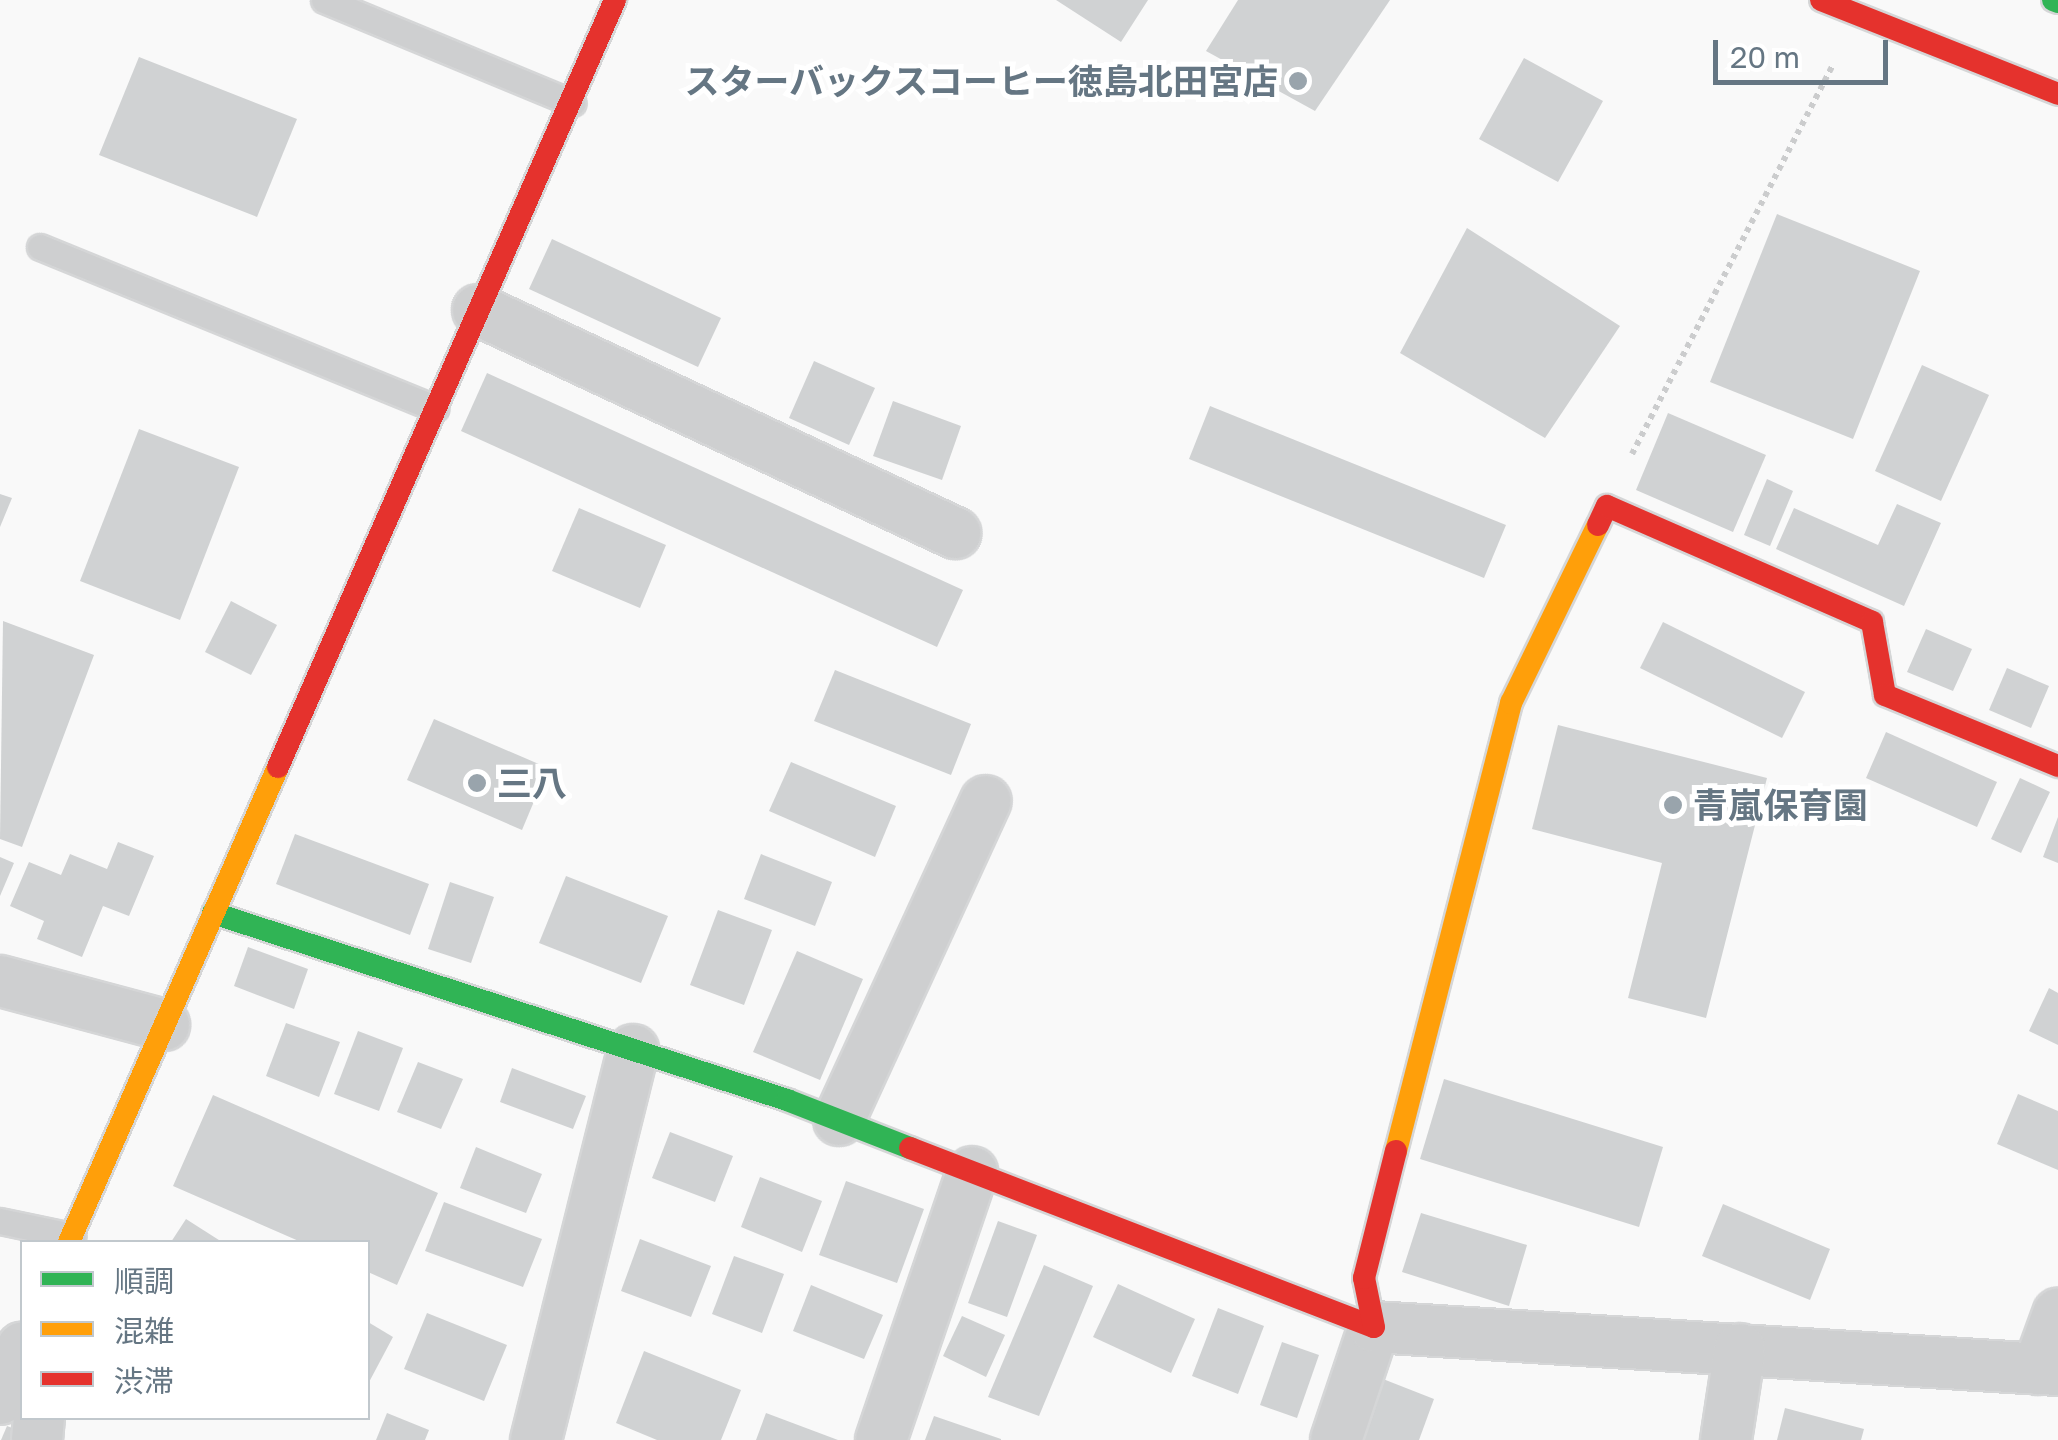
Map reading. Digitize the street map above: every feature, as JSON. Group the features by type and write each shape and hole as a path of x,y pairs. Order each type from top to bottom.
{"street":[{"path":"70,1239 615,0"},
{"path":"1821,0 2058,94"},
{"path":"478,310 955,533"},
{"path":"1336,1440 1374,1328 1364,1278 1511,703 1607,506 1872,622 1886,696 2058,766"},
{"path":"839,1120 986,801"},
{"path":"214,913 839,1120 1374,1328 2048,1370 2058,1314"},
{"path":"0,981 164,1024"},
{"path":"536,1440 632,1050"},
{"path":"881,1440 972,1172"},
{"path":"1726,1440 1740,1349"},
{"path":"0,1399 20,1353"}],"lane":[{"path":"324,0 573,102"},
{"path":"40,247 435,408"},
{"path":"0,1220 70,1239"}],"path":[{"path":"1607,506 1859,15"}],"building":[{"path":"1056,0 1148,0 1121,42"},
{"name":"スターバックスコーヒー徳島北田宮店","path":"1238,0 1390,0 1315,111 1206,51"},
{"path":"139,57 297,119 257,217 99,155"},
{"path":"1524,58 1603,101 1558,182 1479,139"},
{"path":"1777,214 1920,271 1853,439 1710,382"},
{"path":"1467,228 1620,326 1545,438 1400,353"},
{"path":"552,239 721,318 698,367 529,289"},
{"path":"814,361 875,388 849,445 789,418"},
{"path":"1922,365 1989,395 1941,501 1875,471"},
{"path":"487,373 963,590 937,647 461,431"},
{"path":"893,401 961,426 942,480 873,456"},
{"path":"1210,406 1506,525 1484,578 1189,459"},
{"path":"1668,413 1766,455 1733,532 1636,490"},
{"path":"139,429 239,467 180,620 80,581"},
{"path":"1767,479 1793,491 1770,546 1744,535"},
{"path":"0,494 12,498 0,527"},
{"path":"1897,504 1941,523 1904,606 1776,549 1794,508 1878,545"},
{"path":"579,508 666,545 640,608 552,571"},
{"path":"231,601 277,625 251,675 205,652"},
{"path":"3,621 94,655 22,847 0,839"},
{"path":"1663,622 1805,692 1782,738 1640,668"},
{"path":"1926,629 1972,649 1953,691 1907,672"},
{"path":"2007,668 2049,686 2031,728 1989,710"},
{"path":"835,670 971,724 951,775 814,721"},
{"path":"434,719 548,768 522,830 407,780"},
{"path":"1558,725 1767,778 1706,1018 1628,998 1662,863 1532,829"},
{"path":"1886,732 1997,782 1977,827 1866,778"},
{"path":"791,762 896,806 875,857 769,811"},
{"path":"2020,778 2050,792 2021,853 1991,839"},
{"path":"2058,817 2058,863 2043,857"},
{"path":"295,834 429,884 410,935 276,884"},
{"path":"118,842 154,856 129,916 103,906 82,957 37,939 44,921 10,906 29,862 61,875 70,854 107,869"},
{"path":"761,854 832,882 815,926 744,899"},
{"path":"0,857 14,863 0,896"},
{"path":"566,876 668,916 641,983 539,943"},
{"path":"450,882 494,897 471,963 428,949"},
{"path":"718,910 772,930 744,1005 690,985"},
{"path":"248,947 308,969 294,1009 234,986"},
{"path":"797,951 863,979 820,1080 753,1052"},
{"path":"2049,988 2058,993 2058,1045 2029,1031"},
{"path":"286,1023 340,1042 319,1097 266,1076"},
{"path":"358,1031 403,1048 379,1111 334,1094"},
{"path":"418,1062 463,1079 441,1129 397,1112"},
{"path":"512,1068 586,1096 573,1129 500,1102"},
{"path":"1444,1079 1663,1147 1639,1227 1420,1159"},
{"path":"2018,1094 2058,1111 2058,1170 1997,1144"},
{"path":"213,1095 438,1193 397,1285 370,1273 370,1240 296,1240 173,1186"},
{"path":"670,1132 733,1156 715,1202 652,1178"},
{"path":"476,1147 542,1174 526,1213 460,1188"},
{"path":"760,1177 822,1201 802,1252 741,1227"},
{"path":"846,1181 924,1209 897,1283 819,1255"},
{"path":"444,1202 542,1239 523,1287 425,1251"},
{"path":"1723,1204 1830,1249 1810,1300 1702,1256"},
{"path":"1421,1213 1527,1245 1509,1306 1402,1272"},
{"path":"186,1219 219,1240 172,1240"},
{"path":"998,1221 1037,1235 1007,1317 968,1303"},
{"path":"640,1239 711,1266 691,1317 621,1291"},
{"path":"734,1256 784,1274 762,1333 712,1314"},
{"path":"1044,1265 1093,1286 1039,1416 988,1397"},
{"path":"1118,1284 1195,1319 1171,1373 1093,1337"},
{"path":"811,1285 883,1315 864,1359 793,1331"},
{"path":"1218,1308 1264,1326 1238,1394 1192,1376"},
{"path":"427,1313 507,1345 484,1401 404,1369"},
{"path":"962,1316 1005,1335 986,1377 943,1356"},
{"path":"370,1323 393,1337 370,1380"},
{"path":"1282,1342 1319,1355 1297,1418 1260,1405"},
{"path":"644,1351 741,1390 721,1440 657,1440 616,1423"},
{"path":"1383,1379 1434,1399 1419,1440 1360,1440"},
{"path":"1785,1408 1864,1429 1861,1440 1777,1440"},
{"path":"387,1413 429,1430 425,1440 376,1440"},
{"path":"766,1413 838,1440 756,1440"},
{"path":"934,1416 1001,1439 1001,1440 925,1440"},
{"path":"7,1426 28,1434 26,1440 1,1440"}],"traffic: fast":[{"path":"2053,0 2058,2"},
{"path":"213,913 787,1100 910,1148"}],"traffic: slow":[{"path":"1396,1151 1511,703 1598,525"},
{"path":"70,1240 278,767"}],"traffic: jam":[{"path":"278,767 615,0"},
{"path":"1821,0 2058,94"},
{"path":"1598,525 1607,506 1872,622 1885,695 2058,766"},
{"path":"910,1148 1374,1327 1364,1278 1396,1151"}],"place":[{"name":"スターバックスコーヒー徳島北田宮店","path":"1298,81"},
{"name":"三八","path":"477,783"},
{"name":"青嵐保育園","path":"1673,805"}]}
